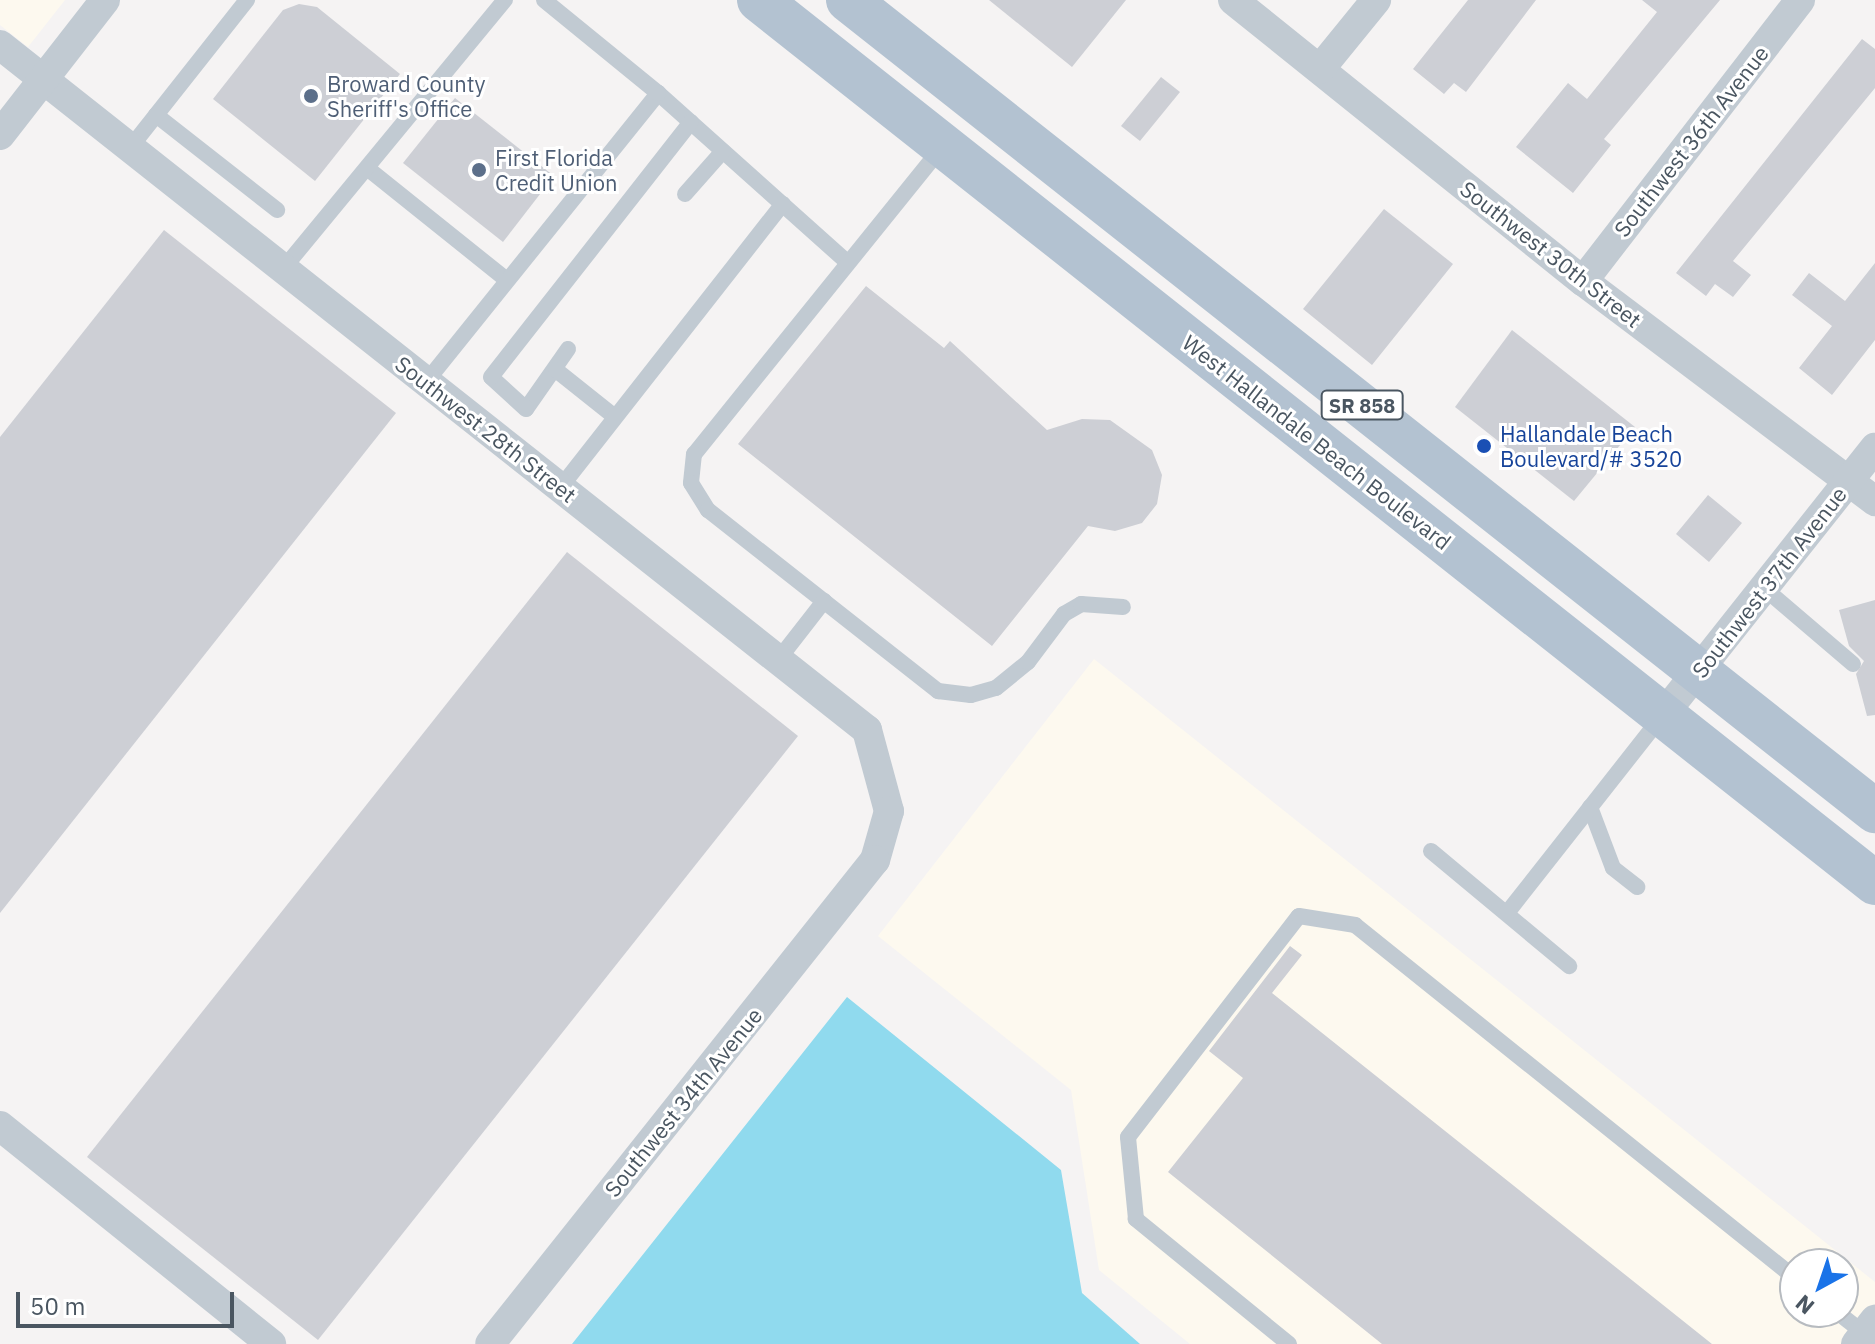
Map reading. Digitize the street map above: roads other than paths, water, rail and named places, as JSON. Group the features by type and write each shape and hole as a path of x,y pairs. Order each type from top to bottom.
{"main road":[{"name":"West Hallandale Beach Boulevard","path":"759,0 1875,883"},
{"path":"801,0 913,89 973,99"},
{"name":"SR 858","path":"848,0 1875,811"},
{"path":"943,146 1021,165 1175,287 1234,304"}],"street":[{"path":"0,135 105,0"},
{"name":"Southwest 30th Street","path":"1233,0 1583,281 1875,501"},
{"path":"1320,69 1376,0"},
{"name":"Southwest 36th Avenue","path":"1583,281 1800,0"},
{"name":"Southwest 28th Street","path":"0,45 867,730 889,811 875,860"},
{"name":"Southwest 37th Avenue","path":"1663,715 1875,448"},
{"name":"Southwest 34th Avenue","path":"490,1344 875,860"},
{"path":"0,1126 271,1344"}],"lane":[{"path":"130,148 247,0"},
{"path":"283,269 505,0"},
{"path":"544,0 658,93 847,262"},
{"path":"426,382 658,93"},
{"path":"156,115 277,210"},
{"path":"568,349 526,409 491,377 691,122"},
{"path":"943,146 694,454 691,483 708,510 938,691 971,695 996,688 1028,662 1064,614 1081,604 1123,607"},
{"path":"685,194 723,151"},
{"path":"367,168 507,280"},
{"path":"560,488 783,204"},
{"path":"556,370 615,417"},
{"path":"1764,588 1853,664"},
{"path":"778,660 824,601"},
{"path":"1507,913 1663,715"},
{"path":"1590,807 1613,868 1637,887"},
{"path":"1431,851 1569,966"},
{"path":"1289,1344 1136,1219 1128,1137 1299,916 1355,925 1779,1265"}],"water":[{"path":"847,997 1061,1170 1082,1293 1140,1344 572,1344"}],"place":[{"name":"Broward County Sheriff's Office","path":"311,96"},
{"name":"First Florida Credit Union","path":"479,170"},
{"name":"Hallandale Beach Boulevard/# 3520","path":"1484,446"}]}
